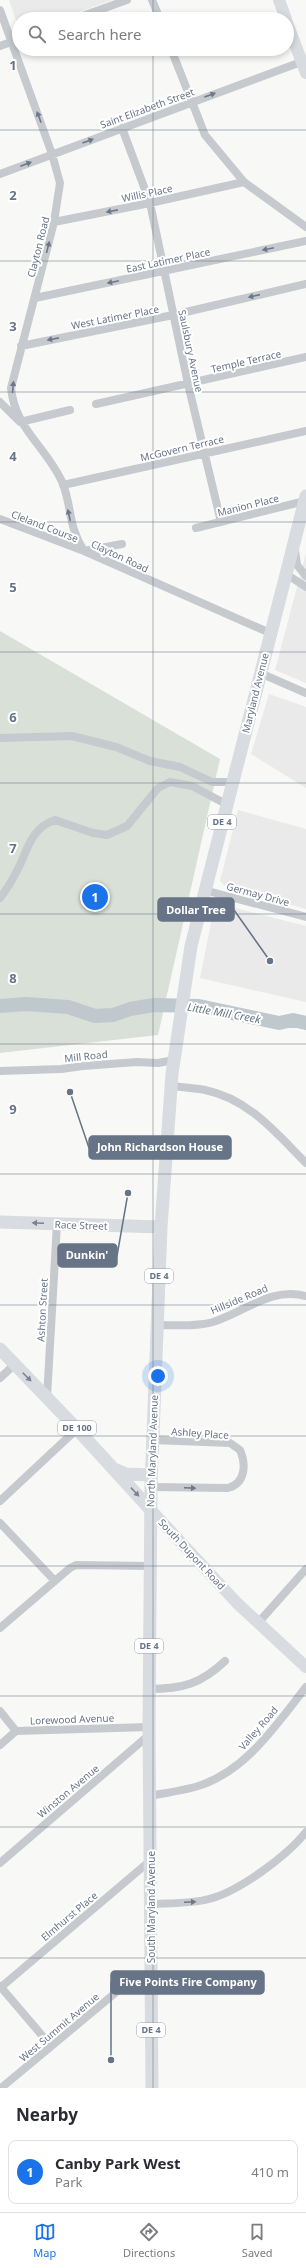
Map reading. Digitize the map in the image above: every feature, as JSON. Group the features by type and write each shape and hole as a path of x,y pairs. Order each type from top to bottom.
{"main road":[{"name":"Maryland Avenue","path":"204,890 305,499"},
{"name":"North Maryland Avenue","path":"149,1731 150,1509 161,1227 174,1060 191,946 204,890"},
{"name":"Race Street","path":"0,1222 161,1227"},
{"name":"South Dupont Road","path":"0,1349 47,1397 150,1509"},
{"path":"113,1468 126,1474 151,1481"},
{"name":"South Maryland Avenue","path":"149,1731 152,2088"}],"street":[{"path":"94,12 127,0"},
{"path":"152,0 157,12"},
{"path":"279,0 283,12"},
{"name":"Clayton Road","path":"0,10 12,34"},
{"path":"0,46 12,41"},
{"path":"294,42 306,73"},
{"name":"Clayton Road","path":"20,56 60,183 54,222 21,346 12,388 12,400 20,422 46,456 63,485 74,533 84,551 270,633"},
{"path":"174,56 205,135 244,182 306,227"},
{"name":"Saint Elizabeth Street","path":"0,174 301,62"},
{"name":"Saulsbury Avenue","path":"122,128 150,204 188,384 221,522"},
{"name":"Willis Place","path":"54,222 150,204 244,182"},
{"name":"East Latimer Place","path":"35,298 306,241"},
{"name":"West Latimer Place","path":"21,346 173,315 306,284"},
{"name":"Temple Terrace","path":"96,404 306,357"},
{"path":"0,402 20,422 70,410"},
{"name":"McGovern Terrace","path":"63,485 204,452 306,431"},
{"name":"Manion Place","path":"196,528 305,499"},
{"name":"Cleland Course","path":"0,519 84,551"},
{"path":"296,537 297,565 306,576"},
{"path":"84,551 122,544"},
{"path":"286,574 306,587"},
{"path":"260,673 306,693"},
{"path":"0,738 72,736 116,747 150,761 180,767 212,782 232,782"},
{"path":"0,898 9,885 35,833 50,822 55,820 92,833 107,835 127,826 158,788 170,782 192,786 226,804"},
{"name":"Germay Drive","path":"204,890 306,917"},
{"name":"Mill Road","path":"0,1071 61,1069 137,1062 158,1063 174,1060"},
{"path":"171,1086 206,1090 232,1099 252,1110 306,1163"},
{"name":"Ashton Street","path":"47,1397 57,1224"},
{"name":"Hillside Road","path":"157,1325 196,1325 213,1322 276,1294 306,1296"},
{"path":"0,1378 15,1364"},
{"path":"0,1502 77,1429"},
{"name":"Ashley Place","path":"151,1481 228,1488 237,1483 241,1478 244,1466 240,1450 230,1443 153,1440"},
{"name":"South Dupont Road","path":"150,1509 237,1603 306,1667"},
{"path":"0,1523 55,1580"},
{"path":"0,1628 55,1580 76,1566 150,1566"},
{"path":"258,1623 306,1569"},
{"path":"149,1689 174,1689 188,1686 205,1677 225,1661"},
{"name":"Valley Road","path":"150,1796 196,1787 227,1772 260,1744 306,1687"},
{"path":"0,1711 16,1731"},
{"name":"Lorewood Avenue","path":"0,1745 16,1731 149,1731"},
{"name":"Winston Avenue","path":"0,1863 149,1731"},
{"path":"151,1904 197,1902 211,1899 241,1885 259,1873 285,1853 306,1832"},
{"name":"Elmhurst Place","path":"0,1987 151,1860"},
{"name":"West Summit Avenue","path":"1,2088 126,1984 151,1973"},
{"path":"0,1987 51,2046"}],"shaded area":[{"path":"9,0 112,0 79,12 13,12"},
{"path":"306,553 306,683 275,670"},
{"path":"0,631 220,759 158,1035 0,1053"},
{"path":"269,694 306,707 306,788 251,754"},
{"path":"238,810 306,829 306,909 226,887 220,881"},
{"path":"220,904 306,926 306,1002 200,978 214,908"}],"waterway":[{"name":"Little Mill Creek","path":"0,1006 26,1004 68,1007 95,1016 113,1015 130,1009 154,1005 199,1006 279,1023 293,1020 306,1023"}],"place":[{"name":"Canby Park West","path":"95,897"},
{"name":"Dollar Tree","path":"270,961"},
{"name":"John Richardson House","path":"70,1092"},
{"name":"Dunkin'","path":"128,1193"},
{"name":"Five Points Fire Company","path":"111,2060"}]}
